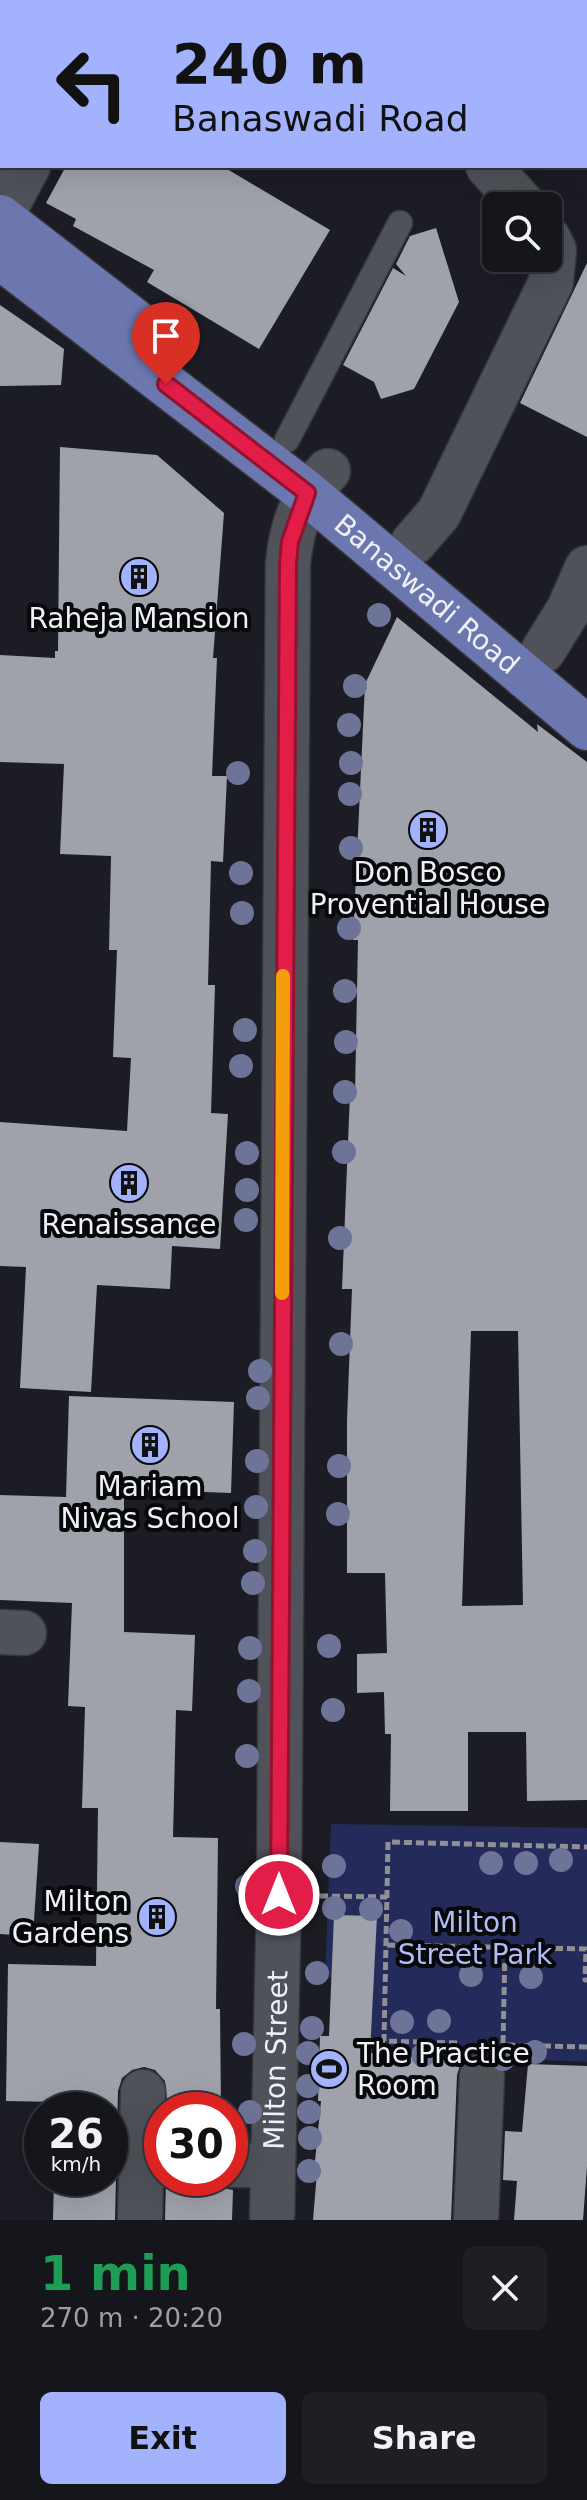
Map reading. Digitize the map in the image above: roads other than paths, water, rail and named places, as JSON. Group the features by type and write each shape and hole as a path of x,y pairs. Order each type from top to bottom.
{"main road":[{"name":"Banaswadi Road","path":"0,217 287,440 318,482 587,728"},
{"name":"Banaswadi Road","path":"0,257 318,482 413,543 587,688"}],"street":[{"path":"0,217 27,168"},
{"path":"490,168 511,192"},
{"path":"413,543 439,513 551,282 552,272"},
{"name":"Milton Street","path":"272,2220 251,2165 279,1895 288,563 290,542 318,482"},
{"path":"543,651 569,609 586,571"},
{"path":"476,2220 483,2052"},
{"path":"143,2092 144,2100"},
{"path":"140,2220 145,2196"}],"lane":[{"path":"287,440 400,223"}],"place":[{"name":"Raheja Mansion","path":"139,577"},
{"name":"Don Bosco Provential House","path":"428,830"},
{"name":"Renaissance","path":"129,1183"},
{"name":"Mariam Nivas School","path":"150,1445"},
{"name":"Milton Gardens","path":"157,1917"},
{"name":"The Practice Room","path":"329,2069"}],"park label":[{"name":"Milton Street Park","path":"475,1938"}]}
